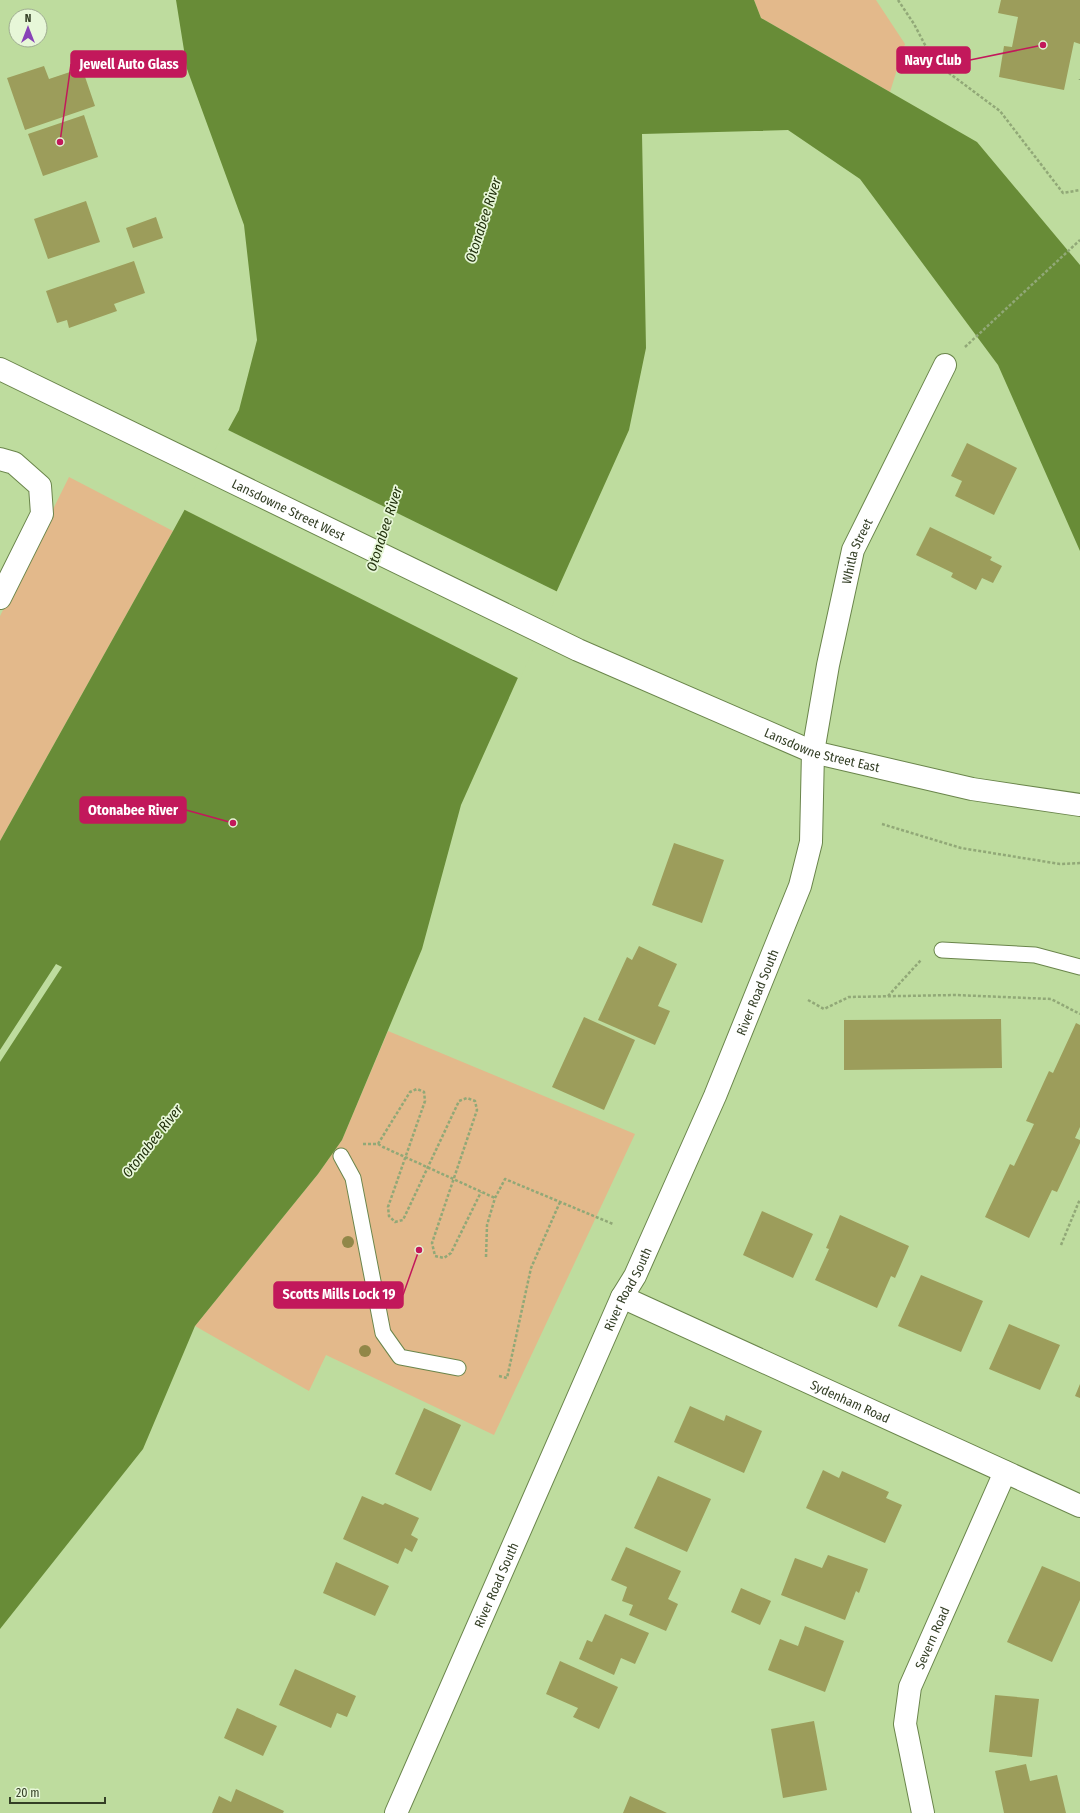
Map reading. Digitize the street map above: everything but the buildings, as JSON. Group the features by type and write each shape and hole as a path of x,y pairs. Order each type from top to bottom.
{"street":[{"name":"Whitla Street","path":"813,752 828,665 854,550 945,365"},
{"name":"Lansdowne Street West","path":"0,369 578,650"},
{"path":"0,459 14,462 40,486 42,514 0,598"},
{"name":"Lansdowne Street East","path":"578,650 813,752 972,789 1080,805"},
{"name":"River Road South","path":"396,1813 622,1297 635,1276 715,1096 800,886 811,842 813,752"},
{"name":"Sydenham Road","path":"622,1297 1080,1506"},
{"name":"Severn Road","path":"923,1813 905,1724 910,1687 1006,1472"}],"lane":[{"path":"942,950 1035,955 1080,967"},
{"path":"341,1156 353,1178 383,1333 400,1357 458,1368"}],"path":[{"path":"898,0 914,24 934,62 1000,111 1063,193 1080,190"},
{"path":"963,348 1080,240"},
{"path":"882,824 961,848 1060,864 1080,863"},
{"path":"887,996 920,961 942,950"},
{"path":"808,1000 824,1009 849,997 955,995 1051,999 1080,1014"},
{"path":"378,1144 410,1092 417,1089 424,1092 425,1101 388,1208 389,1216 395,1222 403,1220 429,1168 459,1101 467,1098 475,1101 477,1110 432,1243 435,1256 444,1258 451,1254 481,1192"},
{"path":"383,1147 495,1198"},
{"path":"486,1257 487,1225 495,1198 505,1179 613,1224"},
{"path":"1061,1245 1080,1199"},
{"path":"498,1376 507,1378 531,1268 560,1202"}],"shaded area":[{"path":"754,0 876,0 905,44 890,92 761,18"},
{"path":"69,477 173,531 0,841 0,616"},
{"path":"388,1031 635,1134 494,1435 326,1355 309,1391 195,1326 318,1174 342,1140"}],"water":[{"name":"Otonabee River","path":"176,0 754,0 761,18 977,142 1080,265 1080,551 998,365 860,179 788,130 642,134 646,348 629,430 461,805 422,949 342,1140 318,1174 195,1326 143,1449 0,1629 0,1062 62,967 56,964 0,1050 0,841 239,410 257,340 244,225 187,69"}],"pier":[{"path":"226,429 558,592 520,679 183,509"}],"place":[{"name":"Navy Club","path":"1043,45"},
{"name":"Jewell Auto Glass","path":"60,142"},
{"name":"Otonabee River","path":"233,823"},
{"name":"Scotts Mills Lock 19","path":"419,1250"}]}
